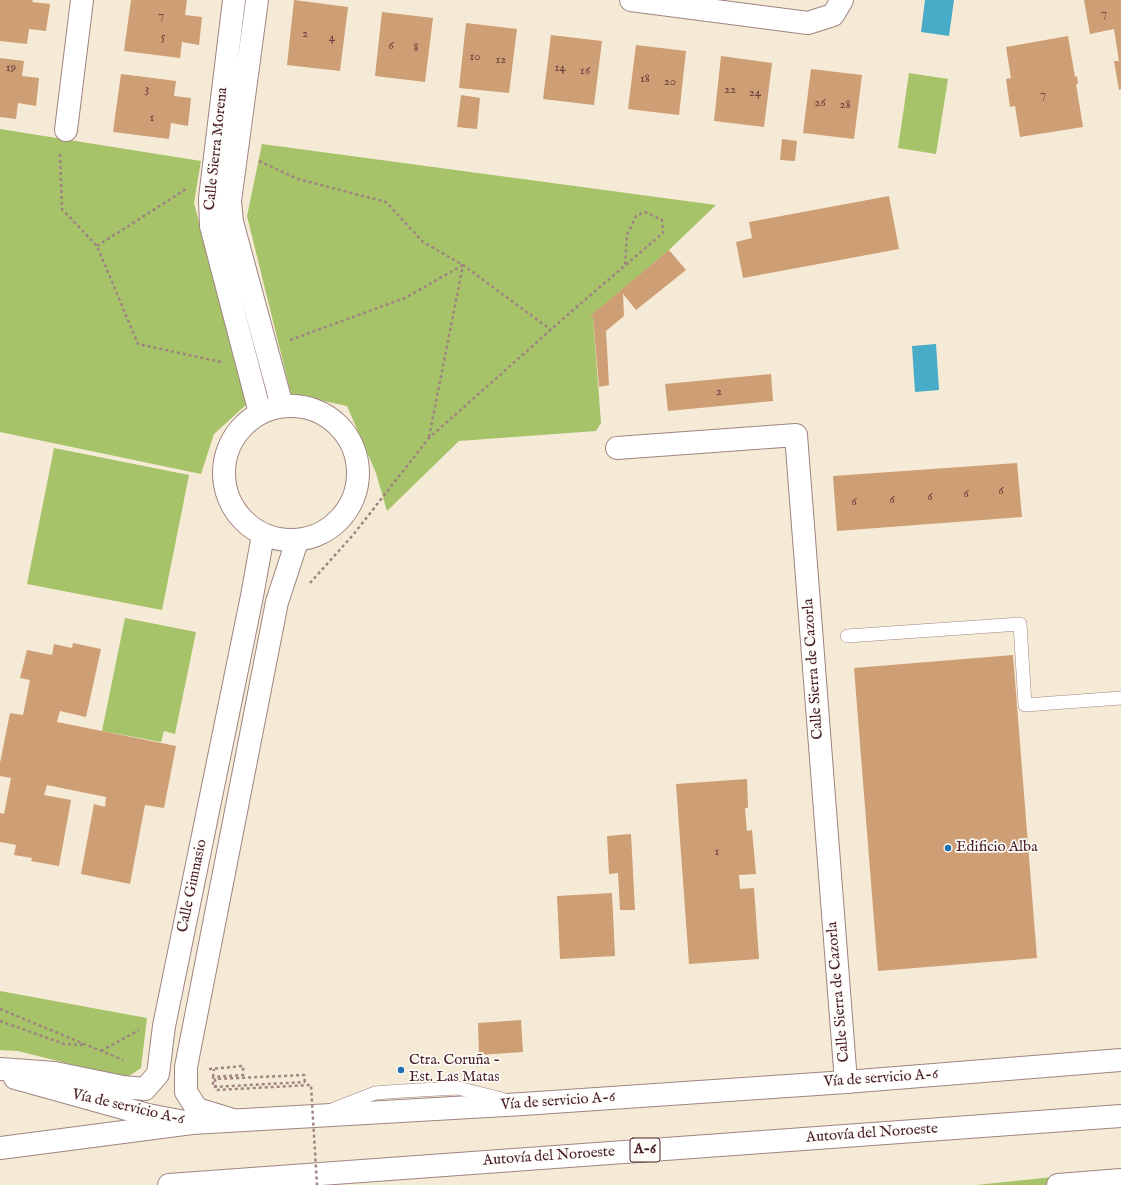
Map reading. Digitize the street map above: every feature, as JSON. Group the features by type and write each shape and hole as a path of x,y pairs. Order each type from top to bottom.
{"main road":[{"path":"66,130 82,0"},
{"name":"Calle Sierra Morena","path":"234,0 210,198 211,226 260,413"},
{"name":"Calle Sierra Morena","path":"257,0 230,201 232,222 282,406"},
{"path":"631,0 808,23 833,15 842,0"},
{"path":"282,406 304,406 324,413 341,427 353,444 359,465 358,487 350,508 336,524 318,535 297,541 279,540 263,535 245,522 232,506 225,485 224,464 230,444 243,426 260,413 282,406"},
{"name":"Calle Sierra de Cazorla","path":"617,448 796,435 846,1082"},
{"name":"Calle Gimnasio","path":"0,1069 55,1073 123,1087 145,1089 158,1074 164,1026 252,596 263,535"},
{"name":"Calle Gimnasio","path":"233,1120 197,1108 186,1092 186,1067 277,602 297,541"},
{"name":"Vía de servicio A-6","path":"0,1073 48,1088 148,1115 192,1124 233,1120 523,1104 846,1082 1121,1060"},
{"name":"Autovía del Noroeste","path":"169,1185 1121,1116"},
{"path":"0,1148 192,1124"},
{"path":"1058,1185 1121,1180"}],"lane":[{"path":"847,636 1020,624 1025,705 1121,698"}],"path":[{"path":"66,130 60,147 62,209 97,246 138,344 228,363 245,357"},
{"path":"237,150 298,179 386,202 423,242 463,265 551,330"},
{"path":"97,246 213,171"},
{"path":"309,585 353,535 429,438 663,233 662,220 645,212 636,216 627,235 625,265"},
{"path":"267,349 405,298 463,265"},
{"path":"429,438 463,265"},
{"path":"0,1009 128,1062"},
{"path":"0,1021 64,1044 86,1045"},
{"path":"101,1052 146,1026"},
{"path":"214,1070 213,1087 221,1087 259,1085 267,1084 297,1083 305,1082 304,1075 215,1079 215,1084 216,1090 311,1085 318,1185"},
{"path":"213,1077 243,1075"}],"green space":[{"path":"909,73 948,79 936,154 898,148"},
{"path":"0,129 201,161 194,203 247,404 214,434 201,474 0,432"},
{"path":"262,144 716,205 669,250 591,316 593,317 601,423 596,431 459,441 387,511 376,473 347,406 291,394 247,216"},
{"path":"54,448 189,475 162,610 27,584"},
{"path":"125,618 196,632 175,734 164,731 161,742 102,731"},
{"path":"0,991 147,1018 141,1068 126,1078 18,1051 0,1050"},
{"path":"1121,1170 1121,1185 976,1185"}],"water":[{"path":"925,0 954,0 949,36 921,32"},
{"path":"936,344 939,390 915,392 912,346"}],"building":[{"path":"0,0 33,0 32,2 50,4 46,31 29,29 27,44 0,41"},
{"path":"131,0 187,0 185,15 202,17 199,45 182,42 180,58 124,51"},
{"path":"294,0 348,7 340,71 287,65"},
{"path":"1084,0 1121,0 1121,89 1119,90 1114,61 1119,61 1114,29 1090,34"},
{"path":"382,12 433,18 425,82 375,76"},
{"path":"466,23 517,29 509,93 459,88"},
{"path":"551,35 602,41 594,105 543,99"},
{"path":"1068,36 1075,77 1077,76 1078,84 1076,84 1083,127 1020,137 1015,106 1010,107 1006,79 1011,78 1006,47"},
{"path":"636,45 686,51 679,115 628,109"},
{"path":"721,56 772,63 764,127 714,121"},
{"path":"0,58 24,61 22,76 39,78 36,106 18,103 16,119 0,117"},
{"path":"811,69 862,75 854,139 803,133"},
{"path":"121,74 176,81 174,96 191,98 188,126 171,123 169,139 113,132"},
{"path":"461,95 480,98 477,129 457,127"},
{"path":"782,139 797,141 795,161 780,160"},
{"path":"889,196 899,249 743,278 736,242 752,238 749,222"},
{"path":"669,250 686,270 636,310 623,294 624,316 606,331 609,385 599,387 593,317 590,316"},
{"path":"771,374 773,401 668,411 665,384"},
{"path":"1017,463 1022,517 837,531 833,476"},
{"path":"73,643 101,649 86,717 60,711 57,722 176,746 164,808 145,805 130,884 81,874 94,804 105,807 106,797 47,785 44,795 71,800 59,866 31,861 32,858 14,855 16,845 0,842 0,813 4,814 11,778 0,776 0,763 10,713 23,715 30,680 20,678 27,650 52,655 54,644 72,648"},
{"name":"Edificio Alba","path":"1013,655 1037,958 878,971 854,668"},
{"path":"747,779 748,808 745,808 747,831 752,830 756,874 739,875 740,889 754,888 759,959 689,964 676,784"},
{"path":"631,834 635,910 620,910 618,873 609,874 607,836"},
{"path":"612,893 615,956 560,959 557,896"},
{"path":"521,1020 523,1052 479,1055 478,1023"}],"place":[{"name":"Edificio Alba","path":"948,848"},
{"name":"Ctra. Coruña - Est. Las Matas","path":"401,1070"}]}
